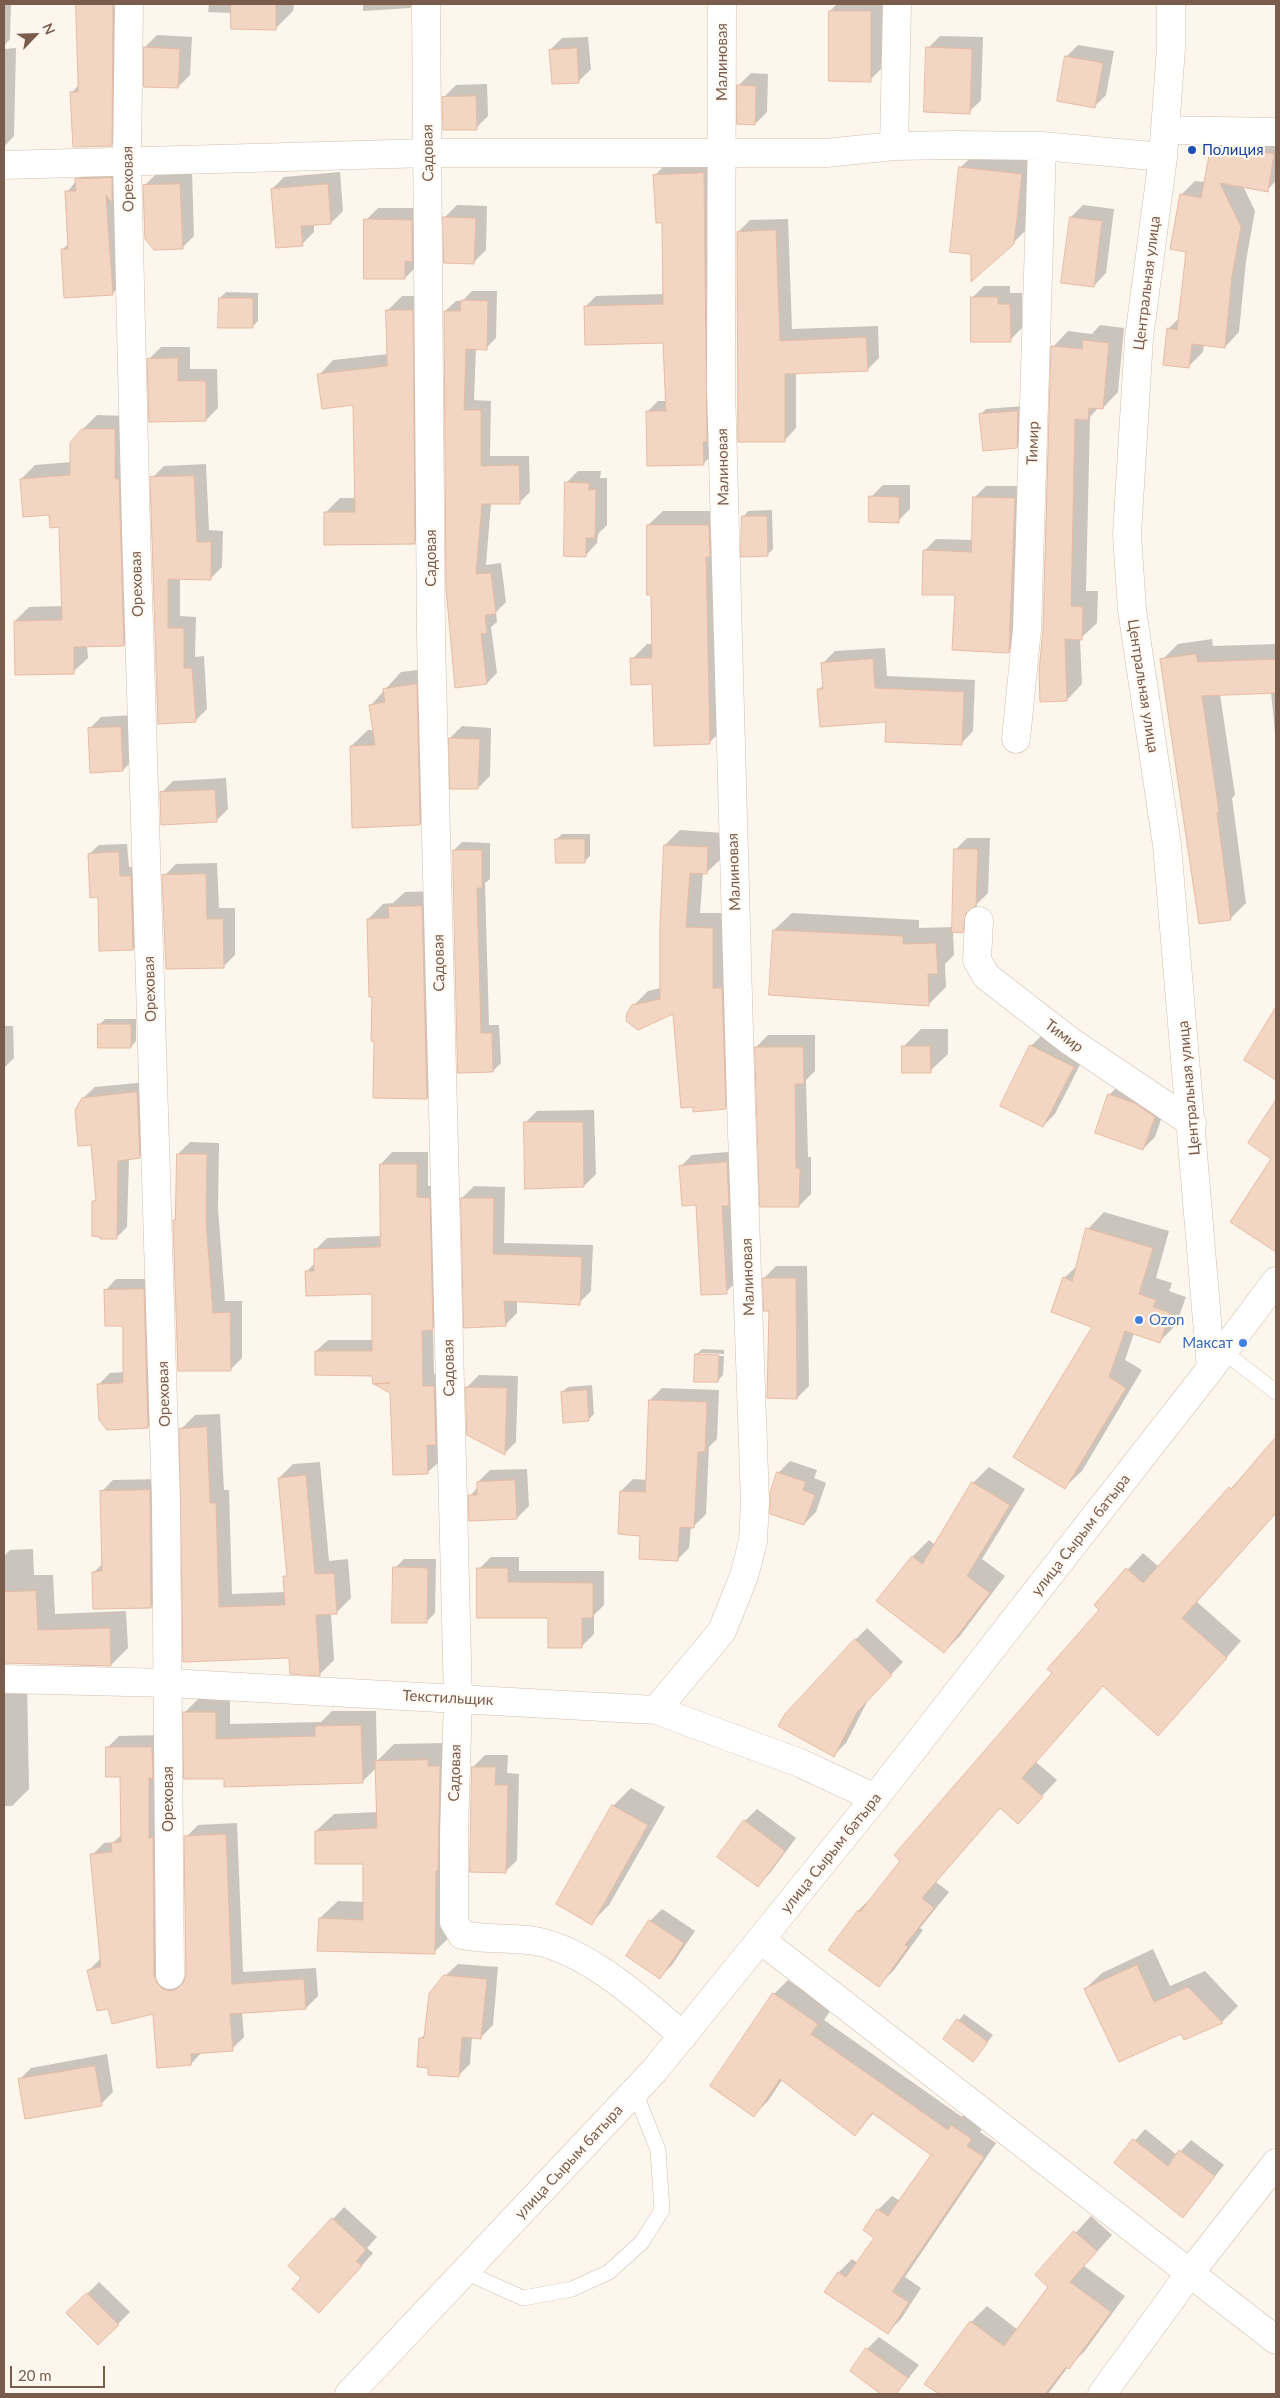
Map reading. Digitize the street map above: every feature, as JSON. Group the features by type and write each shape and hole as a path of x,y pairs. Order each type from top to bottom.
{"street":[{"name":"Ореховая","path":"129,4 127,162 136,549 166,1500 170,1974"},
{"name":"Садовая","path":"426,4 431,638 458,1698 454,1834 454,1922 462,1935 477,1938 536,1941 576,1955 632,1992 683,2036"},
{"name":"Малиновая","path":"656,1710 722,1631 744,1576 753,1541 755,1502 721,388 722,4"},
{"path":"894,146 897,4"},
{"name":"Центральная улица","path":"1170,4 1171,48 1163,157 1139,338 1126,534 1132,610 1167,845 1192,1123 1217,1360"},
{"path":"1165,130 1276,132"},
{"path":"4,165 428,153 826,153 894,146 1042,146 1163,157"},
{"name":"Тимир","path":"1016,739 1027,630 1042,146"},
{"name":"Тимир","path":"979,921 978,960 986,976 1070,1041 1192,1123"},
{"name":"улица Сырым батыра","path":"349,2394 635,2092 683,2036 875,1798 1217,1360 1276,1281"},
{"name":"Текстильщик","path":"4,1679 169,1683 656,1710 800,1762 875,1798"},
{"path":"760,1940 1276,2340"},
{"path":"1102,2394 1190,2273 1276,2163"}],"lane":[{"path":"1217,1360 1276,1392"},
{"path":"465,2272 524,2298 572,2288 609,2272 642,2242 662,2210 658,2150 635,2092"}],"building":[{"path":"76,4 113,4 112,146 73,147 70,92 78,92"},
{"path":"231,4 276,4 276,30 231,29"},
{"path":"829,11 871,11 871,82 829,81"},
{"path":"144,47 180,49 178,88 144,87"},
{"path":"926,47 972,49 970,114 924,112"},
{"path":"577,48 579,83 552,84 549,50"},
{"path":"1065,56 1103,63 1095,108 1057,101"},
{"path":"737,85 756,86 755,125 737,124"},
{"path":"476,96 477,130 443,130 442,97"},
{"path":"1216,147 1234,147 1274,154 1268,192 1220,183 1241,227 1232,276 1225,348 1192,344 1189,368 1163,365 1167,328 1177,330 1186,252 1170,249 1180,194 1201,198 1210,151"},
{"path":"959,167 1022,174 1014,244 971,282 971,254 950,252"},
{"path":"704,173 707,442 703,442 704,465 647,466 646,411 666,411 663,343 585,345 584,306 663,304 662,223 656,223 653,175"},
{"path":"112,178 112,203 106,195 113,295 64,298 61,249 68,249 65,191 76,191 75,179"},
{"path":"180,184 183,249 154,250 145,239 143,185"},
{"path":"328,184 331,224 301,226 303,246 276,248 271,189"},
{"path":"443,217 476,218 474,264 444,263"},
{"path":"1070,217 1102,221 1094,287 1061,283"},
{"path":"364,219 412,220 412,262 405,261 405,279 364,279"},
{"path":"776,230 780,341 866,337 868,371 785,374 785,442 738,442 737,232"},
{"path":"971,297 998,297 998,304 1010,304 1011,342 971,342"},
{"path":"219,298 253,298 253,328 218,328"},
{"path":"461,300 488,301 487,350 466,349 464,410 481,410 481,466 519,465 520,504 482,504 476,574 491,573 496,614 485,615 487,633 481,634 487,684 455,688 446,588 444,311 460,311"},
{"path":"386,310 413,310 415,544 324,545 324,512 355,512 353,405 322,409 317,374 387,366"},
{"path":"1083,340 1109,343 1103,409 1089,408 1088,420 1075,419 1071,606 1083,607 1082,640 1065,639 1067,701 1040,702 1039,671 1043,630 1051,346 1082,349"},
{"path":"178,358 178,381 206,381 206,421 149,422 147,359"},
{"path":"1018,411 1017,448 983,451 979,414"},
{"path":"82,429 115,429 115,479 119,479 124,646 74,647 74,674 15,675 14,621 62,620 59,527 50,528 49,515 23,517 20,479 70,475 70,443"},
{"path":"194,476 197,542 211,542 211,580 168,579 168,628 184,628 184,668 192,668 196,722 158,724 150,477"},
{"path":"565,482 589,483 589,490 596,489 595,538 586,538 586,557 564,556"},
{"path":"869,496 899,497 899,523 869,522"},
{"path":"973,497 1015,498 1009,653 952,650 955,595 922,595 923,550 971,552"},
{"path":"742,516 767,516 768,556 741,557"},
{"path":"647,525 709,525 710,557 706,557 710,744 654,746 652,684 631,685 630,658 652,658 651,595 647,595"},
{"path":"1196,654 1198,662 1276,659 1276,693 1202,696 1219,812 1217,813 1231,920 1199,924 1160,659"},
{"path":"873,659 875,688 964,692 962,745 885,742 886,722 820,727 817,689 823,689 821,663"},
{"path":"417,684 420,825 352,828 350,746 375,745 369,705 385,702 383,689"},
{"path":"121,727 123,771 90,773 88,728"},
{"path":"449,738 480,739 478,789 450,789"},
{"path":"215,790 217,822 161,825 160,792"},
{"path":"555,839 585,839 585,863 556,863"},
{"path":"664,845 708,847 707,874 690,873 686,927 713,928 713,988 722,988 726,1109 693,1112 693,1107 681,1108 673,1014 638,1030 626,1021 627,1013 632,1005 660,999 660,927"},
{"path":"954,849 978,849 976,906 966,913 963,933 952,932"},
{"path":"453,850 482,850 482,888 477,888 481,1033 492,1033 493,1072 458,1073"},
{"path":"119,852 120,876 131,876 133,950 99,951 98,897 90,898 88,854"},
{"path":"206,874 207,919 223,919 224,968 166,969 162,875"},
{"path":"422,906 427,1099 373,1098 374,1041 371,1041 372,997 369,997 367,919 389,918 388,907"},
{"path":"773,930 903,936 903,944 936,943 938,974 928,974 929,1006 769,995"},
{"path":"1276,1007 1276,1080 1244,1060"},
{"path":"98,1024 131,1024 131,1048 98,1048"},
{"path":"1030,1045 1074,1067 1043,1127 1000,1106"},
{"path":"902,1046 930,1046 931,1073 902,1073"},
{"path":"755,1047 803,1047 804,1084 795,1084 796,1168 800,1168 799,1207 760,1207"},
{"path":"137,1092 140,1158 118,1161 117,1239 100,1239 100,1237 92,1236 92,1201 96,1201 91,1145 78,1146 75,1110 82,1098"},
{"path":"1108,1094 1135,1103 1155,1117 1143,1150 1095,1133"},
{"path":"1276,1100 1276,1252 1230,1222 1271,1159 1248,1143"},
{"path":"524,1122 583,1122 584,1187 525,1189"},
{"path":"177,1154 207,1154 206,1221 213,1313 230,1312 231,1371 178,1371 173,1220 175,1220"},
{"path":"727,1162 729,1206 722,1206 727,1294 701,1295 696,1205 682,1206 679,1166"},
{"path":"380,1164 417,1164 417,1197 430,1198 433,1330 422,1331 423,1386 434,1386 436,1445 427,1445 428,1474 393,1475 390,1393 374,1384 390,1383 373,1384 372,1376 315,1375 315,1351 372,1351 372,1294 306,1296 305,1271 314,1271 314,1249 380,1247"},
{"path":"461,1198 494,1198 493,1254 582,1257 580,1305 504,1301 506,1326 464,1328"},
{"path":"1086,1228 1153,1248 1139,1294 1156,1300 1153,1307 1170,1313 1160,1343 1125,1331 1109,1377 1126,1388 1065,1489 1013,1457 1092,1327 1051,1312 1063,1277 1072,1281"},
{"path":"763,1278 796,1278 797,1399 767,1398 769,1311 764,1311"},
{"path":"144,1289 148,1428 107,1430 99,1420 97,1384 123,1383 123,1326 105,1326 104,1290"},
{"path":"695,1354 719,1355 718,1382 694,1382"},
{"path":"466,1387 507,1388 505,1455 467,1435"},
{"path":"587,1390 589,1421 563,1423 561,1392"},
{"path":"649,1400 707,1402 705,1452 698,1452 694,1528 680,1527 678,1561 639,1559 640,1536 618,1534 620,1491 645,1492"},
{"path":"207,1427 210,1503 216,1503 219,1607 285,1605 283,1576 287,1576 278,1478 306,1475 315,1574 334,1573 337,1614 316,1615 320,1676 290,1674 289,1658 183,1662 179,1429"},
{"path":"1276,1437 1276,1513 1182,1618 1227,1658 1158,1736 1103,1686 1022,1778 1043,1797 1018,1824 1000,1808 922,1898 934,1908 905,1945 908,1947 879,1987 828,1950 858,1910 860,1912 900,1861 894,1855 1052,1673 1047,1669 1099,1610 1094,1605 1126,1568 1143,1583 1229,1487 1231,1489"},
{"path":"777,1472 806,1482 803,1490 815,1495 804,1525 770,1514 770,1493"},
{"path":"515,1480 517,1519 469,1521 468,1495 477,1495 477,1482"},
{"path":"972,1482 1010,1505 967,1576 990,1593 944,1653 876,1601 912,1556 922,1564"},
{"path":"150,1490 151,1608 93,1609 92,1572 102,1571 100,1491"},
{"path":"393,1567 428,1568 427,1623 392,1623"},
{"path":"477,1568 508,1568 508,1582 593,1583 593,1618 582,1618 582,1648 548,1648 548,1618 477,1618"},
{"path":"36,1591 38,1630 110,1628 111,1666 4,1663 4,1592"},
{"path":"855,1639 892,1675 857,1712 834,1757 778,1726 785,1714"},
{"path":"183,1712 216,1712 216,1739 315,1736 315,1726 361,1725 363,1783 224,1787 224,1779 184,1779"},
{"path":"106,1747 152,1747 153,1779 149,1778 149,1838 153,1837 154,1975 157,1983 163,1989 171,1991 177,1989 183,1983 186,1975 184,1836 226,1834 232,1984 304,1979 306,2009 230,2014 233,2051 191,2054 191,2065 157,2068 153,2014 112,2024 108,2009 97,2011 87,1970 101,1967 90,1854 112,1852 111,1843 121,1842 120,1777 106,1777"},
{"path":"428,1760 428,1766 440,1766 435,1954 317,1951 319,1918 363,1920 363,1864 315,1864 315,1831 377,1828 375,1761"},
{"path":"472,1767 496,1767 495,1785 508,1785 506,1873 470,1872"},
{"path":"612,1805 648,1825 592,1925 556,1904"},
{"path":"744,1820 785,1851 758,1887 717,1857"},
{"path":"649,1920 684,1943 660,1979 626,1956"},
{"path":"1137,1965 1154,2002 1188,1987 1223,2023 1184,2040 1181,2034 1119,2062 1084,1989"},
{"path":"444,1975 487,1979 481,2039 462,2037 459,2077 428,2075 428,2068 417,2067 419,2038 424,2038 429,1994"},
{"path":"773,1993 818,2024 811,2034 948,2130 951,2125 972,2139 967,2146 984,2157 892,2292 909,2302 888,2334 824,2292 838,2272 846,2277 874,2238 863,2230 877,2209 888,2216 931,2155 872,2113 855,2136 780,2079 754,2117 710,2086"},
{"path":"957,2019 988,2042 973,2062 943,2039"},
{"path":"95,2066 102,2106 25,2119 18,2079"},
{"path":"1133,2139 1168,2166 1179,2150 1215,2176 1183,2218 1114,2163"},
{"path":"332,2218 366,2250 356,2261 362,2266 319,2313 292,2289 301,2278 288,2266"},
{"path":"1074,2231 1097,2251 1070,2282 1111,2312 1069,2369 1066,2367 1045,2394 939,2394 924,2384 970,2321 1004,2346 1048,2287 1035,2275"},
{"path":"87,2293 119,2325 98,2345 66,2313"},
{"path":"866,2348 908,2378 896,2394 881,2394 850,2371"}],"place":[{"name":"Полиция","path":"1192,150"},
{"name":"Ozon","path":"1139,1320"},
{"name":"Максат","path":"1243,1343"}]}
